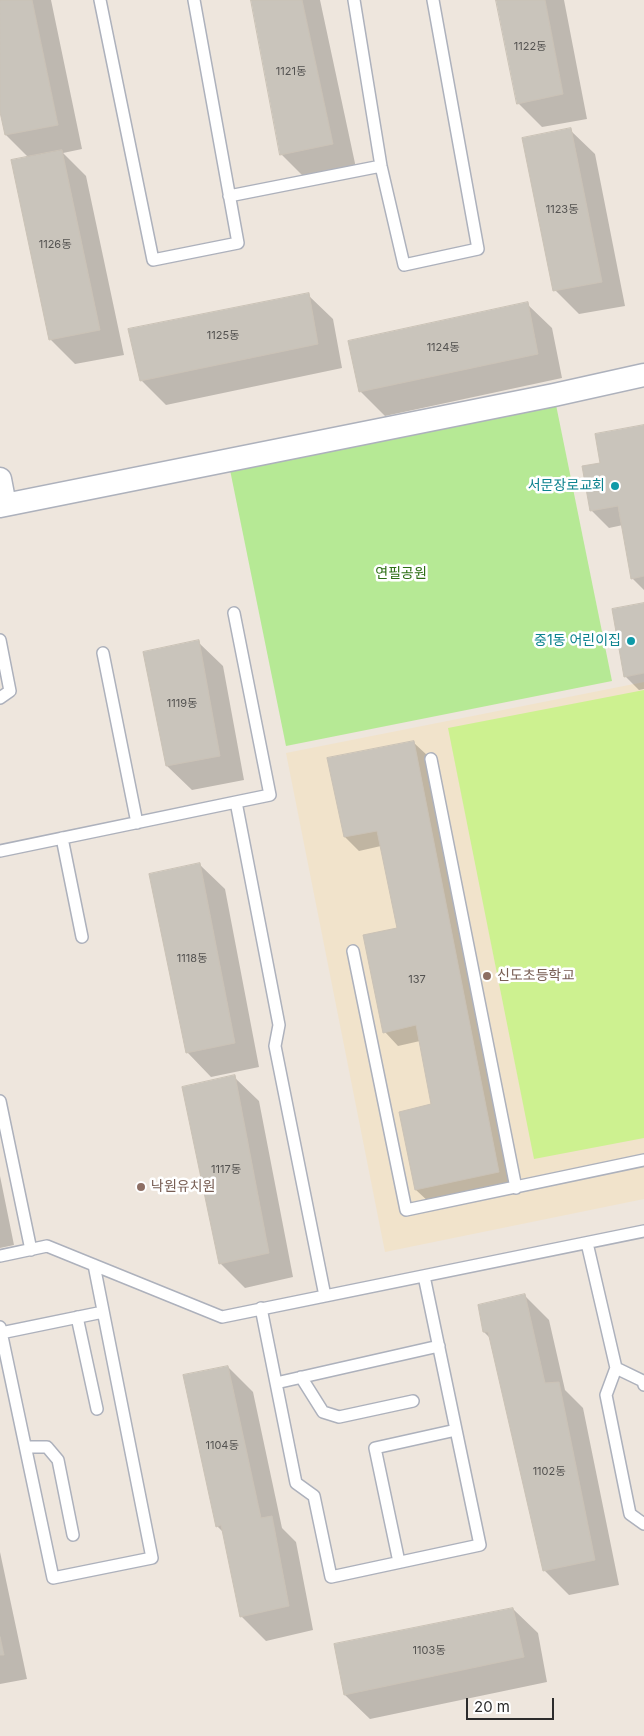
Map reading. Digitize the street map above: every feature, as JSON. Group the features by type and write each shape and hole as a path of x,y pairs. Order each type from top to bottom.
{"street":[{"path":"0,479 3,505 545,397 644,375"}],"lane":[{"path":"100,0 152,260 238,243 194,0"},
{"path":"354,0 381,166 404,265 478,249 433,0"},
{"path":"229,196 381,166"},
{"path":"0,851 270,795 234,613"},
{"path":"0,640 10,690 0,698"},
{"path":"103,653 137,822"},
{"path":"431,759 516,1188"},
{"path":"236,802 279,1026 275,1046 325,1296"},
{"path":"62,838 82,937"},
{"path":"353,951 406,1210 644,1160"},
{"path":"0,1101 31,1250"},
{"path":"0,1256 47,1246 222,1317 644,1231"},
{"path":"587,1243 616,1368 606,1395 630,1514 644,1524"},
{"path":"94,1265 152,1558 53,1578 1,1330 103,1312"},
{"path":"261,1308 296,1483 314,1496 331,1577 480,1545 424,1276"},
{"path":"77,1317 97,1410"},
{"path":"276,1383 439,1346"},
{"path":"616,1368 643,1381 644,1385"},
{"path":"301,1377 323,1412 339,1417 413,1401"},
{"path":"399,1562 375,1448 456,1430"},
{"path":"26,1447 46,1447 58,1460 73,1535"}],"shaded area":[{"name":"신도초등학교","path":"644,682 644,1199 385,1252 286,753"}],"green space":[{"name":"연필공원","path":"554,395 612,681 286,746 228,460"},
{"path":"644,690 644,1138 534,1159 448,728"}],"building":[{"path":"0,0 32,0 58,125 5,135 0,112"},
{"path":"251,0 302,0 333,144 280,155"},
{"path":"496,0 545,0 563,94 517,104"},
{"path":"571,128 602,282 553,291 522,138"},
{"path":"62,150 100,330 49,340 11,160"},
{"path":"309,293 318,344 140,381 128,329"},
{"path":"528,302 538,354 359,392 348,341"},
{"name":"서문장로교회","path":"644,425 644,576 631,579 618,506 590,511 582,466 600,463 595,434"},
{"name":"중1동 어린이집","path":"644,603 644,673 624,677 612,609"},
{"path":"199,640 220,756 166,766 143,652"},
{"name":"신도초등학교","path":"414,741 499,1172 415,1190 399,1112 431,1104 416,1025 383,1033 363,935 397,928 377,831 344,837 327,758"},
{"path":"200,863 235,1043 186,1053 149,874"},
{"path":"235,1075 269,1253 219,1264 182,1087"},
{"path":"525,1294 545,1383 559,1382 595,1560 543,1571 488,1332 483,1332 478,1305"},
{"path":"228,1366 261,1518 272,1516 289,1606 240,1617 221,1525 216,1527 183,1375"},
{"path":"513,1608 524,1657 344,1695 334,1644"},
{"path":"0,1637 4,1655 0,1655"}],"place":[{"name":"서문장로교회","path":"615,486"},
{"name":"중1동 어린이집","path":"631,641"},
{"name":"신도초등학교","path":"487,976"},
{"name":"낙원유치원","path":"141,1187"}]}
